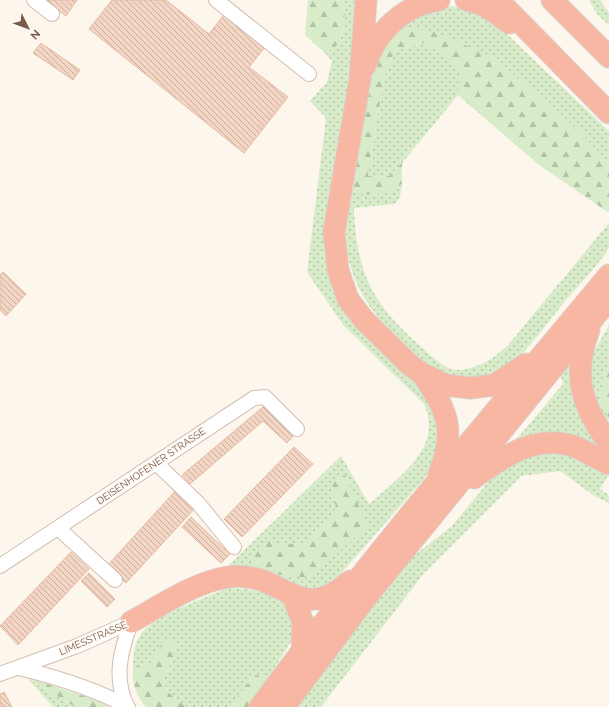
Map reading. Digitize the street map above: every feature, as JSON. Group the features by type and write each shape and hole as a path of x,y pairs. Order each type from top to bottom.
{"highway":[{"path":"366,0 360,79 335,219 335,253 344,290 353,307 376,332 421,373 437,395 448,420 449,440 446,457 444,490"},
{"path":"360,79 369,55 392,21 413,6 439,0"},
{"path":"466,0 472,1 494,12 546,50"},
{"path":"498,0 609,113"},
{"path":"507,0 609,104"},
{"path":"552,0 604,52"},
{"path":"572,0 604,52"},
{"path":"284,707 368,595 545,352 609,275"},
{"path":"131,622 204,583 228,577 244,576 262,580 293,596 306,599 329,596 373,561 444,490 609,299"},
{"path":"593,318 580,361 581,386 594,423 609,442"},
{"path":"421,373 446,385 482,388 494,385 510,376 545,352"},
{"path":"444,490 516,450 538,444 554,442 576,447 609,464"},
{"path":"260,707 302,650 373,561"},
{"path":"293,596 303,622 302,650"}],"street":[{"path":"34,0 52,14"},
{"path":"216,0 309,74"},
{"name":"DEISENHOFENER STRASSE","path":"0,566 254,398 265,397 297,429"},
{"path":"156,463 198,503 234,546"},
{"path":"58,528 116,580"},
{"name":"LIMESSTRASSE","path":"1,671 19,668 77,646 131,622"},
{"name":"LIMESSTRASSE","path":"127,707 120,693 118,669 123,643 131,622"},
{"name":"LIMESSTRASSE","path":"19,668 54,676 94,691 127,707"}],"green space":[{"path":"308,0 344,0 345,24 339,44 325,53 305,35"},
{"path":"344,0 359,0 329,267 429,392 444,423 435,461 424,479 330,586 306,591 264,573 368,526 332,486 336,509 321,527 304,543 276,544 253,552 253,567 229,565 341,456 369,504 393,484 415,461 423,448 428,435 429,420 424,404 344,326 307,272 326,118 310,101 327,82 332,61 325,53 339,44 345,24"},
{"path":"589,0 600,0 609,13 609,25 597,14"},
{"path":"445,5 478,11 495,23 609,131 609,165 580,131 494,58 394,30 405,21"},
{"path":"407,27 436,32 494,58 580,131 609,165 609,213 539,165 458,95 459,70 446,55 424,43 395,50 384,79 368,176 389,176 402,163 402,184 389,191 371,195 350,190 368,82 373,66 394,30"},
{"path":"424,43 446,55 460,70 458,95 402,163 389,176 368,176 384,79 395,50"},
{"path":"402,184 400,197 395,204 354,208 357,244 361,260 372,289 380,303 391,317 427,352 440,363 451,369 465,370 472,368 493,357 504,349 609,223 609,247 596,265 515,361 505,369 490,377 463,379 450,377 440,373 415,354 392,333 363,296 356,282 348,258 346,229 350,190 371,195 389,191"},
{"path":"609,325 609,368 605,371 598,394 609,420 609,428 588,381 592,355"},
{"path":"576,354 609,450 515,441 563,384 560,374"},
{"path":"609,368 609,420 598,394 605,371"},
{"path":"561,451 609,474 600,489 609,495 609,503 593,495 560,471 521,476 425,572 321,707 295,707 367,612 410,559 452,526 494,475 513,459"},
{"path":"345,475 368,526 310,578 264,573 253,567 253,552 268,540 276,544 304,543 321,527 336,509 332,486 336,479"},
{"path":"227,588 263,593 277,598 285,603 295,617 292,640 267,680 254,674 231,707 186,707 168,692 163,682 177,646 163,641 151,663 133,667 136,644 145,629 154,622 178,609"},
{"path":"168,638 175,641 177,646 163,682 168,692 186,707 146,707 139,698 135,688 133,667 151,663 163,641"},
{"path":"254,674 267,680 248,707 231,707"},
{"path":"26,677 75,707 53,707"},
{"path":"26,677 99,701 109,707 75,707"}],"building":[{"path":"44,0 77,0 66,16"},
{"path":"112,0 166,0 209,34 226,12 267,45 249,67 288,97 244,153 89,29"},
{"path":"41,43 80,70 73,80 33,53"},
{"path":"3,272 26,294 6,316 0,310 0,275"},
{"path":"264,406 295,434 287,443 263,421 190,484 182,475"},
{"path":"294,447 313,464 242,537 224,519"},
{"path":"177,489 196,507 126,583 107,566"},
{"path":"191,517 230,554 221,563 182,527"},
{"path":"71,552 89,569 18,645 0,626"},
{"path":"89,573 115,599 107,607 81,581"},
{"path":"4,692 12,707 0,707 0,694"}]}
